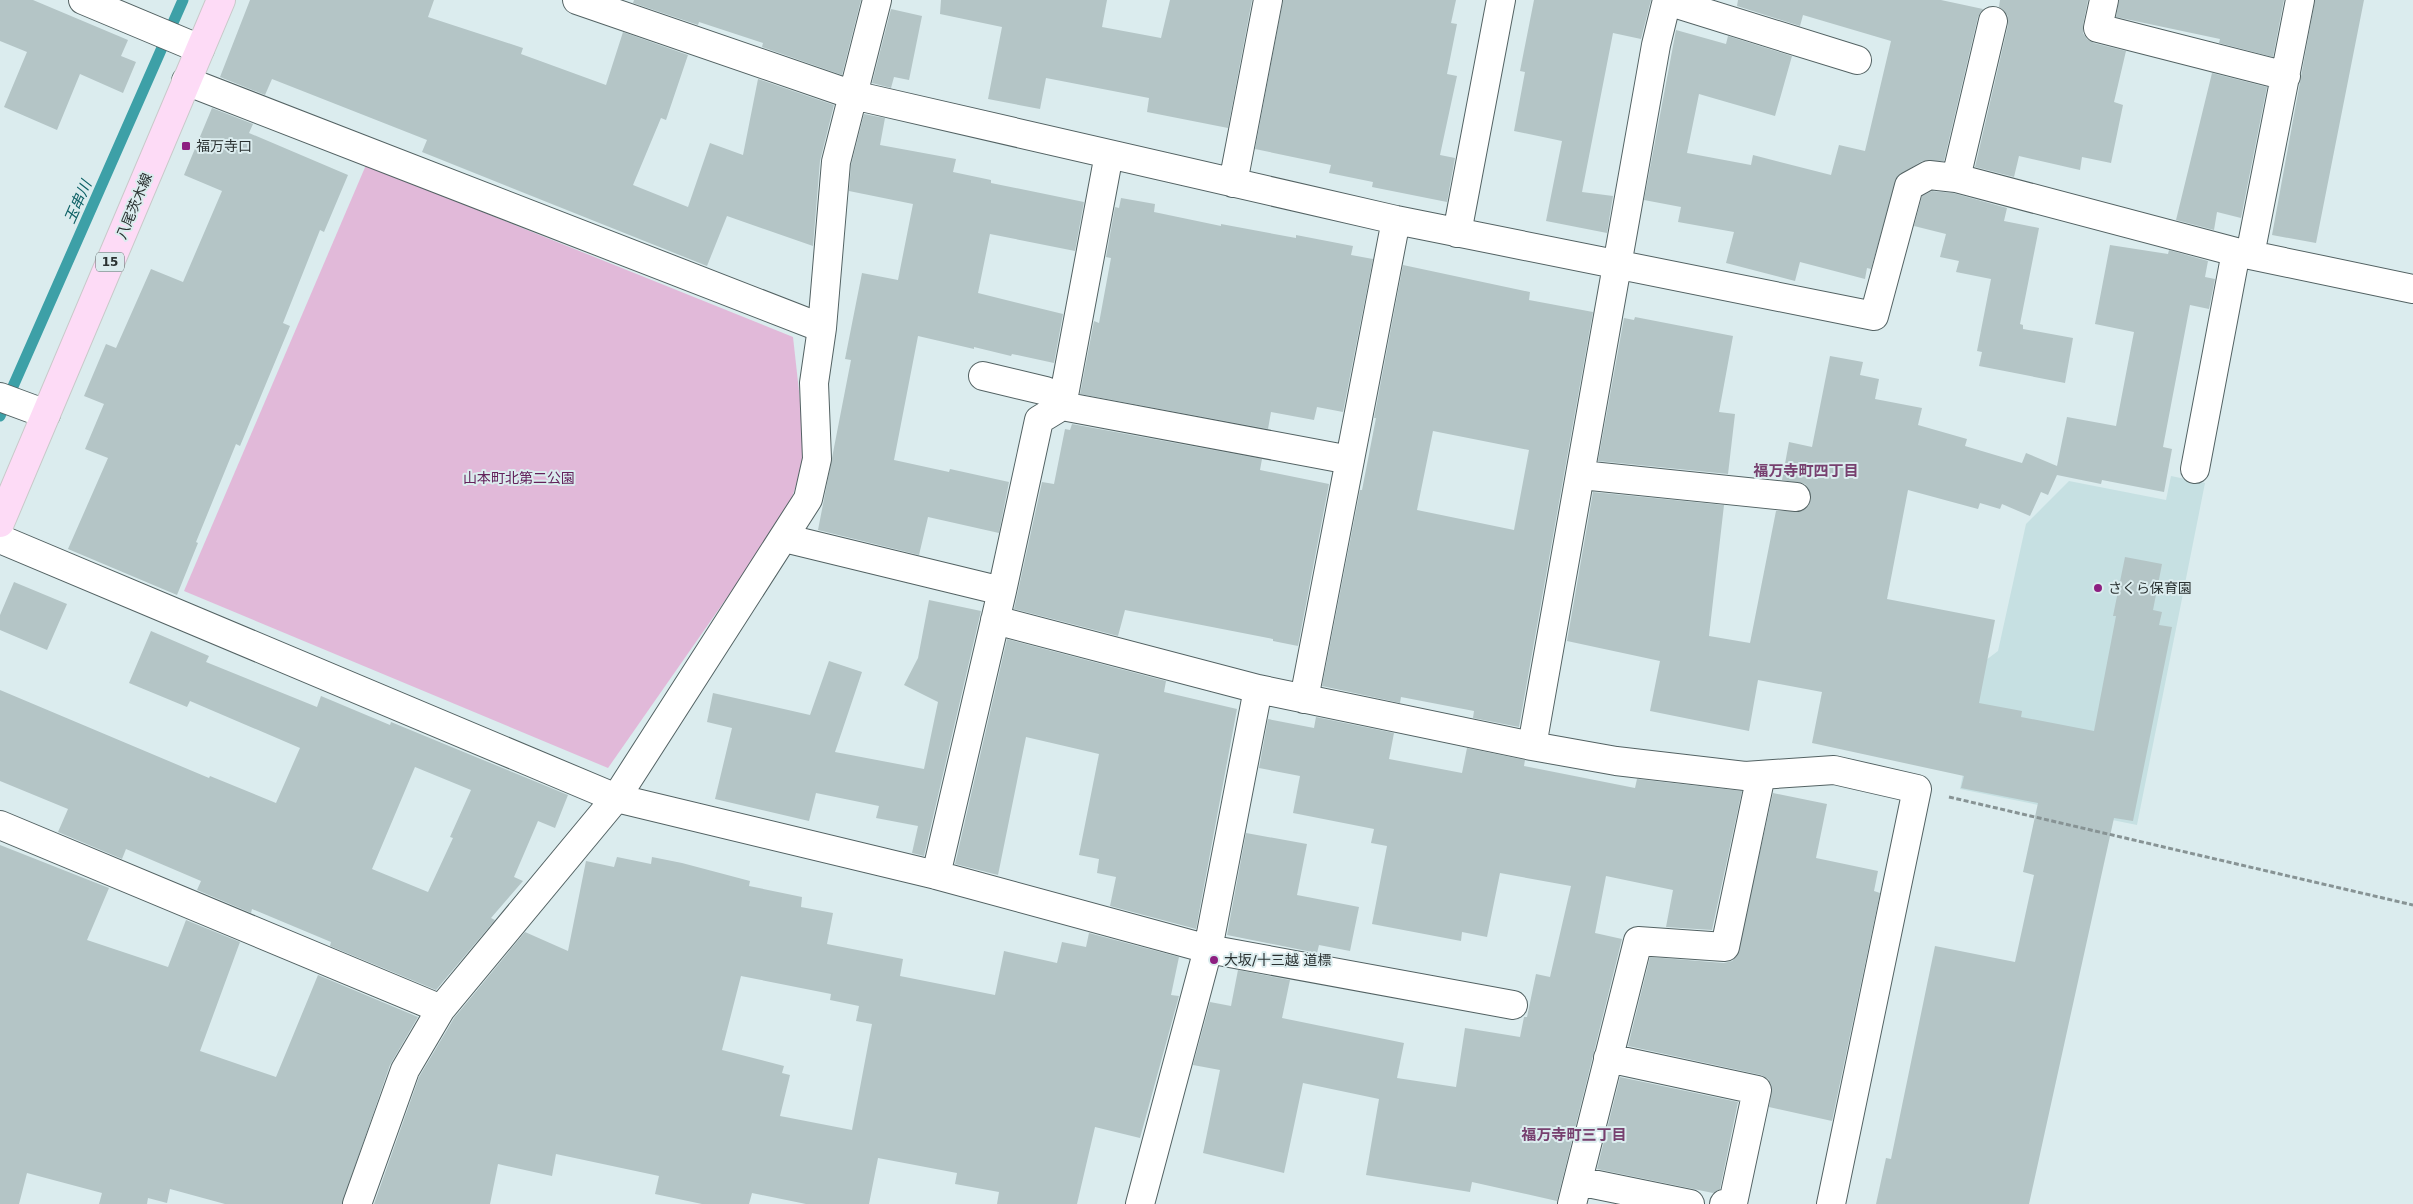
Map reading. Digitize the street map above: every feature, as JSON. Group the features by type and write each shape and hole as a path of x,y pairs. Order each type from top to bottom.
{"main road":[{"name":"八尾茨木線","path":"0,523 38,412 186,81 196,47 221,0"}],"street":[{"path":"83,0 196,47"},
{"path":"577,0 853,95 1396,220 1619,267 1874,316 1909,186 1928,175 1956,178 2243,254 2413,289"},
{"path":"357,1204 405,1070 441,1009 616,798 808,499 817,458 814,383 822,328 836,162 878,0"},
{"path":"1233,183 1268,0"},
{"path":"1456,232 1501,0"},
{"path":"2104,0 2098,28 2286,76"},
{"path":"2195,469 2243,254 2286,76 2300,0"},
{"path":"1532,746 1619,267 1656,45 1667,1 1857,60"},
{"path":"1956,178 1993,21"},
{"path":"186,81 822,328"},
{"path":"936,875 1002,591 1039,420 1062,406 1109,154"},
{"path":"1304,699 1396,220"},
{"path":"984,376 1046,390 1062,406 1350,460"},
{"path":"0,398 38,412"},
{"path":"1581,475 1796,497"},
{"path":"784,538 1002,591"},
{"path":"0,539 616,798 936,875 1208,948 1514,1005"},
{"path":"995,620 1258,689 1616,762 1745,776 1834,770 1917,789 1831,1204"},
{"path":"1140,1204 1208,948 1258,689"},
{"path":"1690,1204 1575,1192 1638,941 1725,947 1762,775"},
{"path":"0,824 441,1009"},
{"path":"1608,1058 1757,1090 1733,1202 1724,1204"}],"path":[{"path":"1917,789 2413,905"}],"shaded area":[{"name":"さくら保育園","path":"2171,476 2205,483 2137,825 1960,789 1986,660 1998,651 2026,524 2069,481 2166,500"}],"green space":[{"name":"山本町北第二公園","path":"366,165 793,337 806,454 788,510 608,768 184,591"}],"building":[{"path":"0,0 33,0 128,40 121,56 136,62 123,93 80,74 57,130 4,107 27,52 0,41"},
{"path":"250,0 434,0 428,17 523,48 521,54 606,85 623,32 688,55 666,120 661,118 633,185 688,207 710,143 743,155 758,79 834,105 820,161 813,246 727,216 707,266 422,152 427,140 272,79 265,95 220,77"},
{"path":"634,0 861,0 842,75 762,47 763,43 699,22 698,25 633,3"},
{"path":"941,0 1107,0 1102,27 1161,38 1170,0 1252,0 1228,128 1147,112 1149,98 1046,78 1040,109 988,99 1002,27 940,14"},
{"path":"1283,0 1456,0 1451,23 1457,24 1447,74 1457,76 1440,155 1455,158 1447,202 1372,187 1373,182 1329,173 1331,165 1255,149"},
{"path":"1534,0 1651,0 1641,39 1613,33 1582,192 1613,196 1607,233 1546,221 1562,141 1514,131 1525,72 1520,71"},
{"path":"1738,0 1941,0 1983,9 1978,17 1944,161 1922,161 1897,177 1871,269 1867,268 1865,279 1800,262 1795,281 1726,263 1734,232 1678,222 1681,207 1644,200 1676,30 1726,44 1728,36 1792,56 1775,116 1699,94 1687,153 1751,165 1753,155 1831,175 1839,145 1865,151 1891,41 1803,15 1800,26 1737,6"},
{"path":"2000,0 2088,0 2083,25 2083,33 2087,39 2094,43 2126,51 2114,102 2123,105 2111,163 2082,157 2080,170 2019,156 2014,177 1975,167 2008,25 2008,16 1999,7"},
{"path":"2119,0 2284,0 2273,57 2219,43 2220,39 2116,17"},
{"path":"2315,0 2364,0 2316,243 2272,235"},
{"path":"891,9 922,16 909,80 894,77 891,88 872,83"},
{"path":"2212,73 2267,87 2241,218 2217,212 2214,230 2176,220"},
{"path":"212,108 253,124 249,133 348,175 324,232 320,230 283,323 290,326 240,446 236,444 196,542 198,543 177,595 68,549 108,458 85,449 104,404 84,396 106,344 116,348 151,269 183,282 222,191 184,175"},
{"path":"864,114 885,118 880,145 956,159 953,172 991,180 991,183 1084,202 1075,251 990,234 978,293 1063,314 1054,363 1012,354 1011,356 974,347 974,349 918,336 894,460 949,472 950,469 1009,482 999,533 928,517 919,555 818,530 851,360 845,359 862,273 898,280 913,204 849,191 851,165"},
{"path":"1932,191 1953,193 2007,208 2004,221 2039,228 2020,324 2023,325 2023,329 2073,338 2065,383 1979,366 1982,352 1977,351 1991,279 1956,272 1959,261 1940,257 1946,234 1914,226 1922,196"},
{"path":"1121,198 1155,204 1154,212 1221,226 1221,224 1296,238 1296,235 1353,246 1351,255 1373,259 1343,412 1317,407 1314,420 1271,412 1268,429 1080,394 1094,321 1099,323 1111,258 1106,257 1115,207 1119,208"},
{"path":"2110,245 2168,254 2169,250 2208,261 2205,277 2215,279 2209,309 2190,305 2163,447 2172,449 2164,492 2102,480 2101,484 2057,475 2048,495 2041,492 2030,516 2002,504 2000,509 1980,503 1978,509 1908,490 1887,599 1995,620 1979,703 2022,711 2021,717 2094,731 2125,557 2162,564 2153,610 2162,612 2159,625 2172,627 2133,821 2114,818 2029,1204 1876,1204 1886,1158 1891,1159 1935,946 2015,962 2034,875 2023,872 2038,803 1961,788 1964,776 1812,743 1822,692 1758,680 1749,731 1650,711 1660,661 1567,641 1593,492 1724,505 1709,636 1750,643 1776,511 1802,511 1808,506 1811,499 1810,491 1805,484 1782,480 1789,442 1812,447 1830,356 1863,362 1860,375 1879,379 1875,399 1922,408 1918,425 1967,439 1965,446 2022,463 2026,453 2057,466 2067,417 2116,426 2134,332 2095,324"},
{"path":"1403,265 1530,292 1529,300 1593,312 1519,727 1473,718 1474,711 1401,697 1400,703 1322,686 1376,418 1374,418","holes":["1433,431 1529,450 1514,530 1417,510"]},
{"path":"1635,317 1733,336 1719,412 1735,414 1728,474 1598,461 1624,318 1634,320"},
{"path":"1072,424 1262,459 1260,470 1329,484 1298,646 1273,641 1273,639 1125,610 1118,636 1014,609 1042,482 1054,484 1065,429 1070,430"},
{"path":"14,582 67,604 47,650 0,630 0,615"},
{"path":"929,600 981,611 924,856 912,853 918,826 876,818 879,806 816,793 809,821 715,799 732,728 707,722 713,693 810,715 829,661 862,672 835,752 924,769 938,702 904,685 918,658"},
{"path":"151,631 209,656 206,662 317,707 321,696 390,725 391,722 568,795 555,828 538,821 514,877 523,881 491,918 495,920 436,990 330,946 331,942 252,909 251,913 197,890 201,881 126,849 122,859 58,832 68,809 0,781 0,690 209,778 210,776 276,803 300,748 190,701 187,707 129,683","holes":["415,767 471,790 450,837 453,838 428,892 372,869"]},
{"path":"1007,639 1166,681 1164,692 1237,709 1196,929 1110,906 1116,877 1097,873 1099,859 1079,855 1099,754 1026,737 998,875 955,864"},
{"path":"1316,717 1394,733 1389,759 1462,773 1467,748 1525,760 1524,766 1635,788 1637,779 1742,791 1712,930 1666,927 1673,890 1606,876 1595,933 1622,939 1557,1201 1472,1182 1470,1192 1366,1175 1379,1099 1303,1083 1284,1173 1203,1153 1220,1070 1193,1065 1210,1002 1231,1006 1238,970 1290,980 1282,1018 1404,1043 1397,1078 1456,1087 1465,1028 1520,1037 1524,1017 1527,1017 1536,974 1550,977 1571,886 1500,873 1487,937 1462,932 1461,941 1372,924 1387,846 1371,843 1374,829 1293,813 1300,776 1259,768 1268,719 1314,728"},
{"path":"1773,793 1827,804 1816,858 1878,871 1874,891 1880,893 1832,1121 1769,1107 1772,1086 1768,1079 1761,1075 1628,1046 1650,957 1724,963 1732,961 1737,956"},
{"path":"1246,833 1307,844 1297,895 1359,907 1350,951 1319,945 1317,953 1227,935"},
{"path":"0,845 109,888 87,940 168,967 186,920 240,942 200,1051 276,1077 318,975 418,1017 390,1065 342,1204 225,1204 170,1189 167,1203 148,1198 147,1204 99,1204 102,1193 27,1173 19,1204 0,1204"},
{"path":"617,857 651,864 652,857 750,881 749,886 802,897 801,907 833,913 827,944 903,959 900,976 995,995 1004,951 1057,963 1062,942 1086,947 1089,933 1179,957 1171,995 1179,996 1140,1138 1095,1127 1077,1204 997,1204 999,1192 955,1184 957,1173 878,1158 869,1204 806,1204 752,1193 749,1204 702,1204 655,1194 659,1176 556,1154 552,1176 498,1164 490,1204 374,1204 419,1077 454,1018 525,932 568,951 586,861 614,867","holes":["741,976 831,994 830,1000 859,1006 856,1021 872,1024 852,1130 780,1116 790,1075 782,1073 784,1066 722,1050"]},
{"path":"1620,1077 1738,1102 1720,1189 1713,1193 1597,1169"}],"waterway":[{"name":"玉串川","path":"0,416 183,0"}],"place":[{"name":"福万寺口","path":"186,146"},
{"name":"さくら保育園","path":"2098,588"},
{"name":"大坂/十三越 道標","path":"1214,960"}],"district":[{"name":"福万寺町四丁目","path":"1806,471"},
{"name":"福万寺町三丁目","path":"1574,1135"}]}
